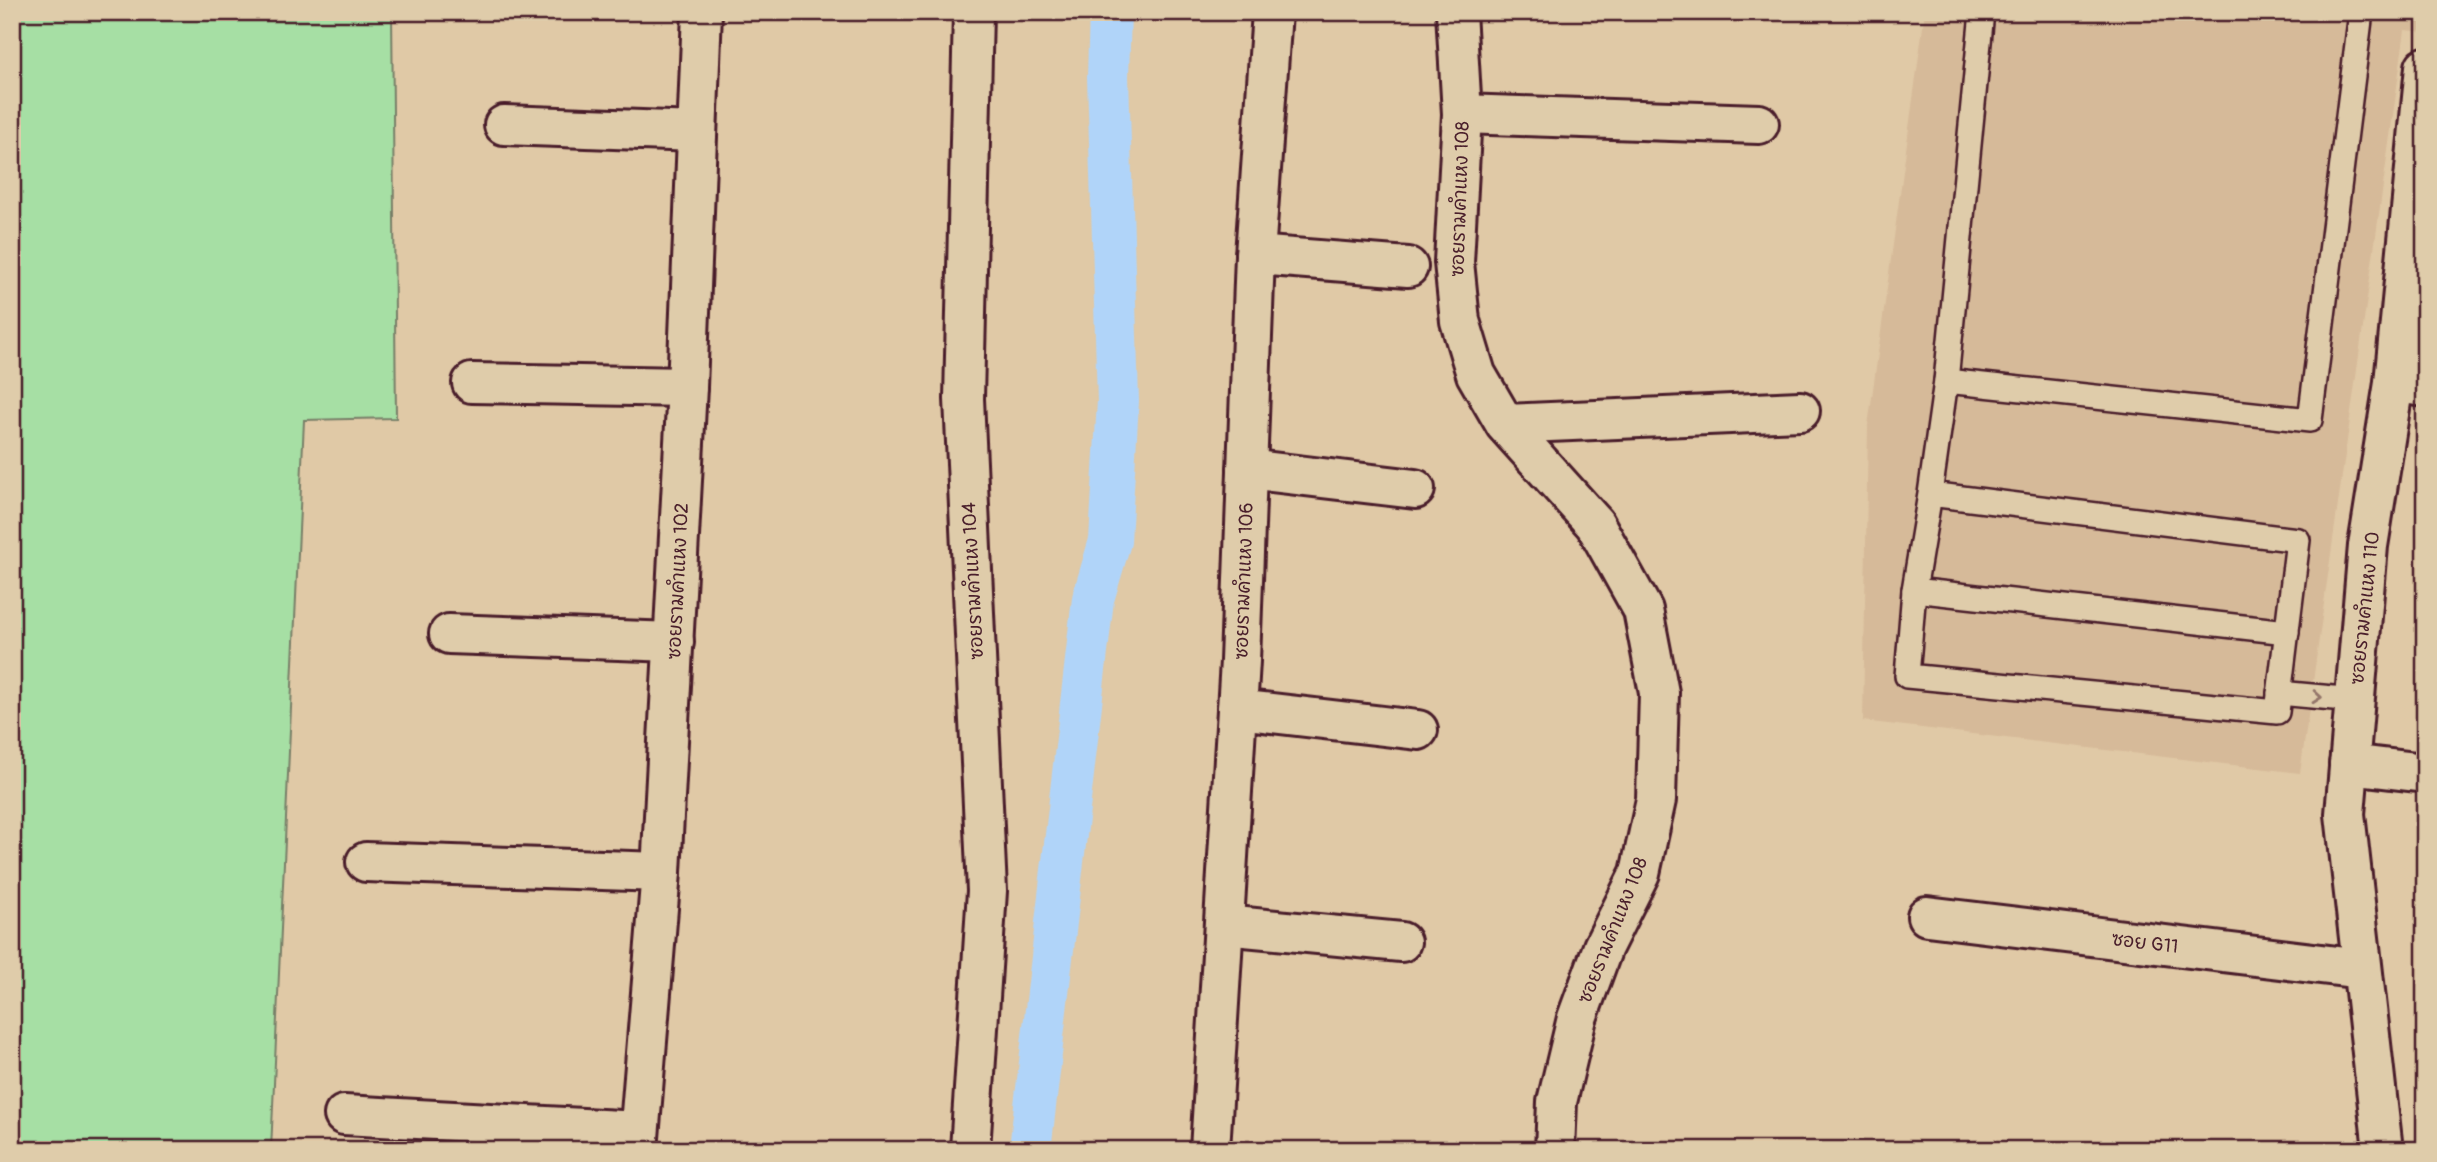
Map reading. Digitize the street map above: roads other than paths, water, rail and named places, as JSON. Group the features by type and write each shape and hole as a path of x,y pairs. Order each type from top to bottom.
{"street":[{"name":"ซอยรามคําแหง 102","path":"638,1140 661,872 687,387 702,12"},
{"name":"ซอยรามคําแหง 104","path":"970,1150 987,891 964,399 972,12"},
{"name":"ซอยรามคําแหง 106","path":"1210,1150 1237,709 1255,255 1272,12"},
{"name":"ซอยรามคำแหง 108","path":"1456,12 1462,114 1454,262 1460,321 1476,374 1506,424 1595,524 1643,610 1659,692 1656,800 1640,873 1603,947 1577,1018 1557,1102 1555,1150"},
{"name":"ซอยรามคำแหง 110","path":"2383,1150 2345,814 2368,546 2409,385 2425,67"},
{"path":"1462,114 1759,124"},
{"path":"504,125 697,132"},
{"path":"1255,255 1408,267"},
{"path":"472,383 687,387"},
{"path":"1506,424 1800,411"},
{"path":"1247,469 1415,489"},
{"path":"449,634 674,642"},
{"path":"1237,709 1418,730"},
{"path":"2349,764 2425,773"},
{"path":"366,862 661,872"},
{"name":"ซอย G11","path":"1927,916 2362,969"},
{"path":"1224,925 1401,942"},
{"path":"344,1115 638,1140"}],"lane":[{"path":"1930,494 2298,540 2277,712 1907,676 1914,590 1945,381 1982,12"},
{"path":"1945,381 2310,420 2361,12"},
{"path":"1914,590 2287,632"},
{"path":"2279,693 2355,700"}],"waterway":[{"path":"1030,1150 1093,599 1110,541 1118,401 1108,77 1110,12"}]}
